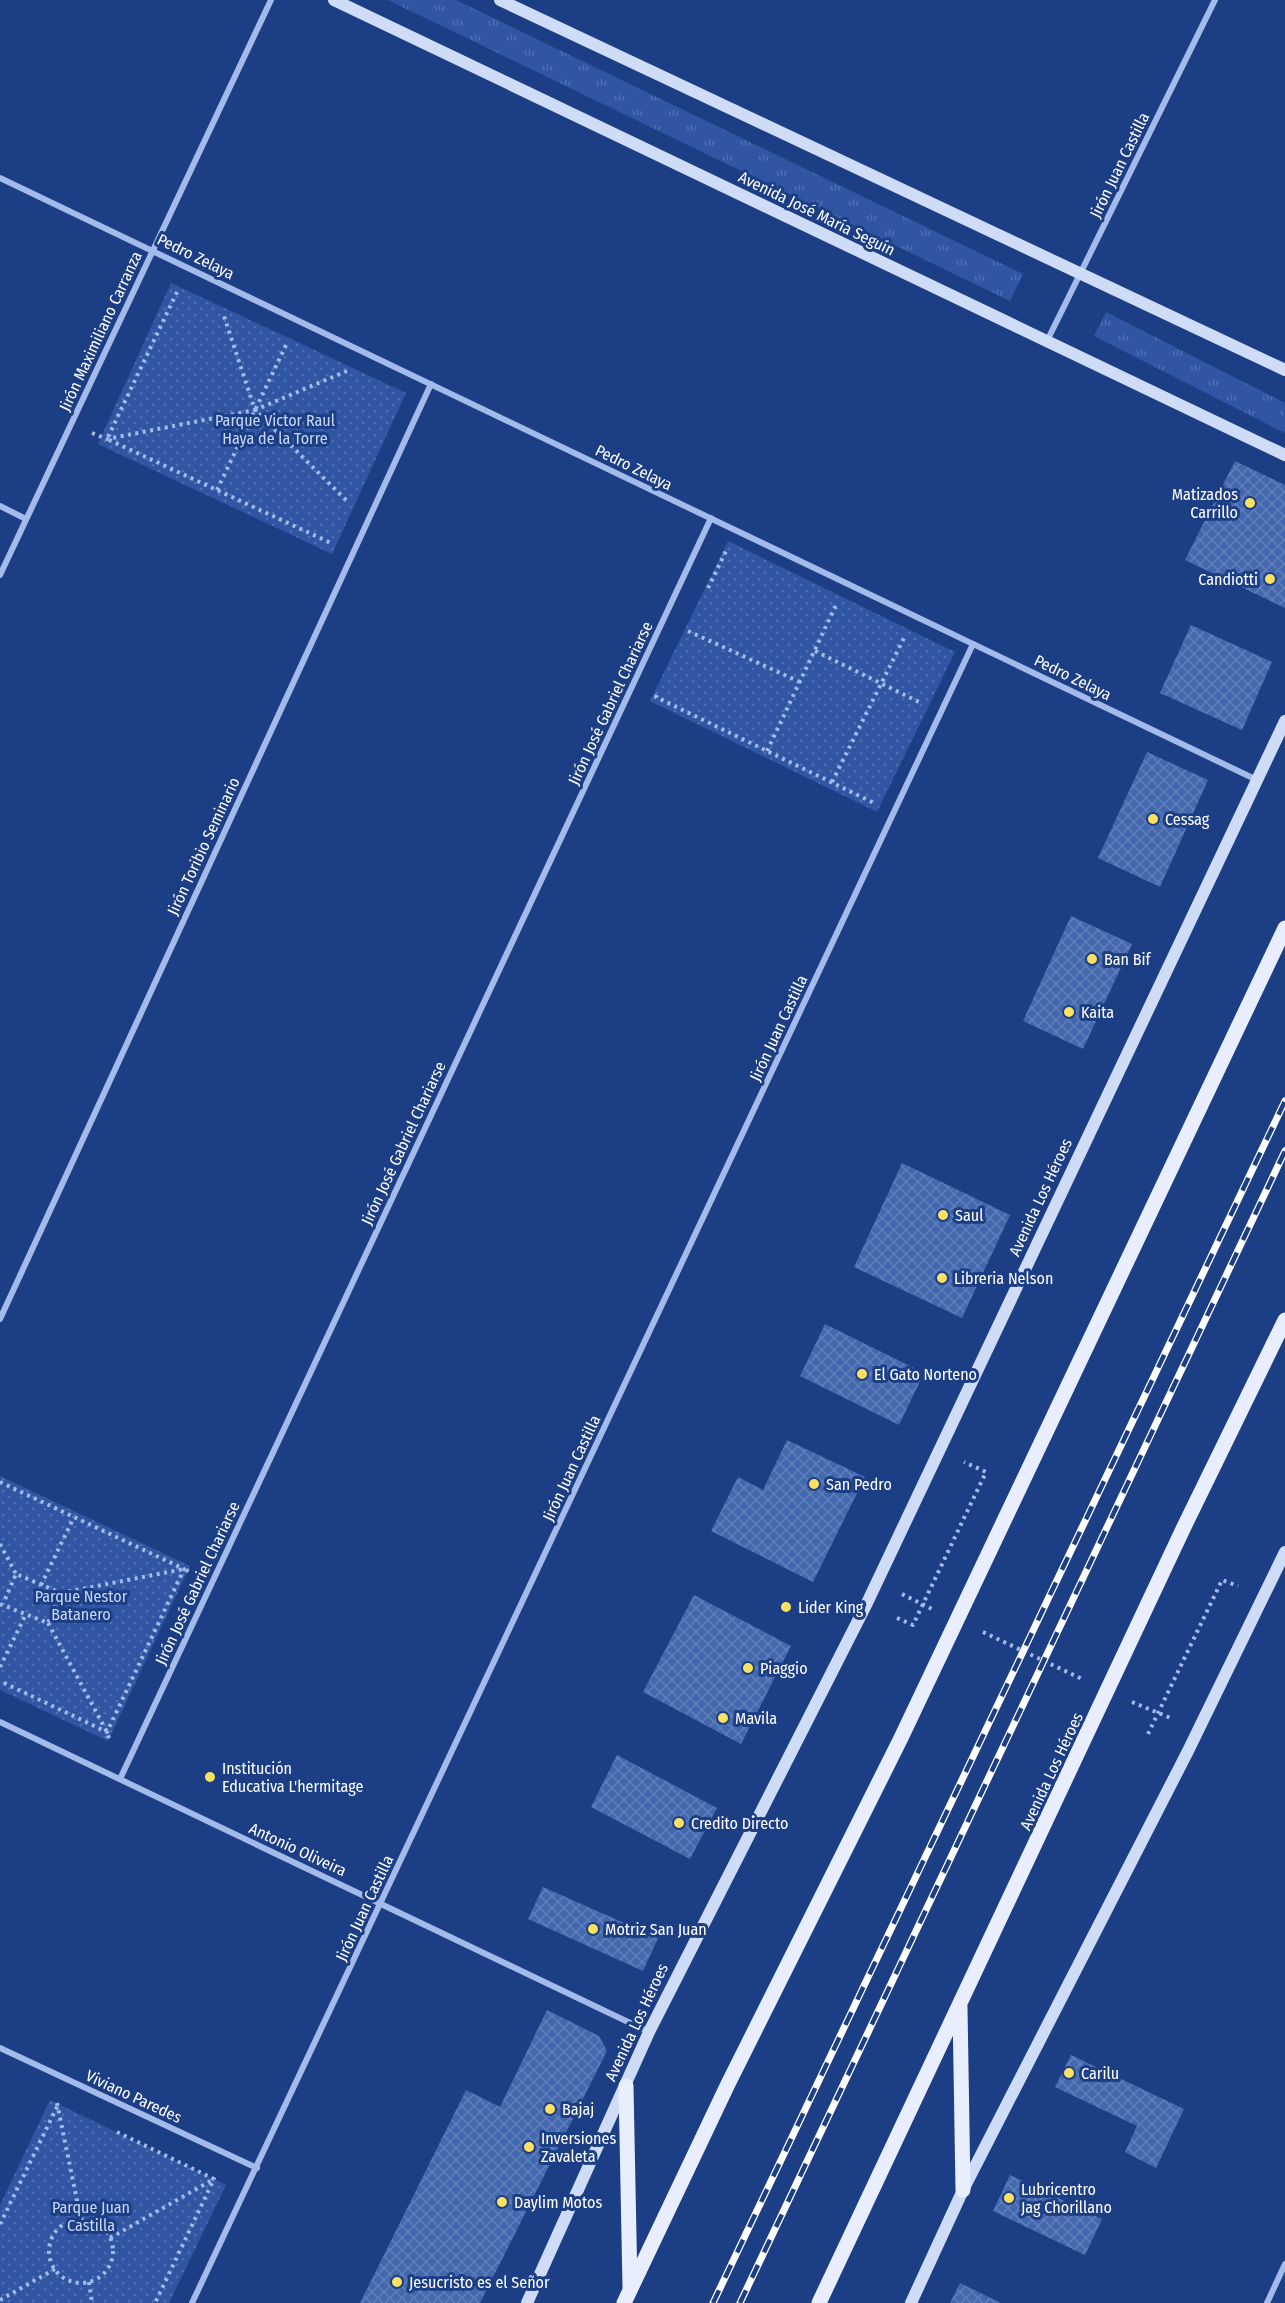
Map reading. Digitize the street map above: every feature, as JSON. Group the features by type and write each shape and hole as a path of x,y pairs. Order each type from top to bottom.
{"main road":[{"path":"627,2296 728,2084 901,1738 1285,928"},
{"name":"Avenida Los Héroes","path":"819,2303 960,2001 1285,1320"},
{"path":"960,2001 963,2190"},
{"path":"626,2086 627,2296"}],"street":[{"name":"Jirón Maximiliano Carranza","path":"0,575 271,0"},
{"name":"Avenida José María Seguín","path":"334,0 1285,455"},
{"path":"500,0 1285,370"},
{"name":"Jirón Juan Castilla","path":"1047,341 1215,0"},
{"name":"Pedro Zelaya","path":"0,178 1257,780"},
{"name":"Jirón Toribio Seminario","path":"0,1319 431,384"},
{"path":"0,506 26,519"},
{"name":"Jirón José Gabriel Chariarse","path":"120,1779 711,518"},
{"name":"Jirón Juan Castilla","path":"192,2303 973,644"},
{"name":"Avenida Los Héroes","path":"527,2303 649,2032 871,1595 1285,721"},
{"path":"911,2303 963,2190 1188,1751 1285,1552"},
{"name":"Antonio Oliveira","path":"0,1722 649,2032"},
{"name":"Viviano Paredes","path":"0,2048 257,2168"},
{"path":"1267,2303 1285,2264"}],"path":[{"path":"107,440 176,291 185,295"},
{"path":"213,309 233,318"},
{"path":"222,313 255,410 349,503"},
{"path":"276,338 297,347"},
{"path":"217,490 287,343"},
{"path":"337,366 358,376"},
{"path":"107,440 255,410 347,371"},
{"path":"107,440 330,544 335,534"},
{"path":"345,513 354,492"},
{"path":"707,591 726,550 736,555"},
{"path":"826,599 846,609"},
{"path":"767,752 836,604"},
{"path":"683,640 693,621"},
{"path":"688,631 800,682"},
{"path":"894,633 913,641"},
{"path":"832,782 904,637"},
{"path":"815,651 925,705"},
{"path":"661,688 656,697 877,804"},
{"path":"897,1618 913,1625 986,1472 964,1462 959,1472"},
{"path":"0,1482 213,1581"},
{"path":"40,1585 74,1517"},
{"path":"0,1544 16,1574 61,1593 184,1569"},
{"path":"108,1732 184,1569"},
{"path":"16,1574 1,1604 48,1623 108,1732 120,1779"},
{"path":"1148,1734 1222,1580 1238,1586 1233,1596"},
{"path":"907,1584 902,1594 934,1610"},
{"path":"48,1623 61,1593"},
{"path":"0,1667 26,1614"},
{"path":"978,1630 1086,1680"},
{"path":"0,1682 108,1732"},
{"path":"1129,1701 1172,1721 1178,1710"},
{"path":"0,2224 67,2079"},
{"path":"57,2104 67,2109"},
{"path":"57,2104 81,2220"},
{"path":"109,2129 214,2179"},
{"path":"110,2238 214,2179 257,2168"},
{"path":"155,2303 214,2179"},
{"path":"81,2220 96,2223 110,2238 113,2258 109,2268 89,2282 71,2282 55,2269 51,2259 52,2239 66,2224 81,2220"},
{"path":"0,2300 55,2269"},
{"path":"89,2282 92,2303"}],"green space":[{"path":"388,0 456,0 1023,274 1010,301"},
{"name":"Parque Victor Raul Haya de la Torre","path":"171,283 406,393 332,554 98,444"},
{"path":"1106,312 1285,403 1285,433 1094,336"},
{"path":"728,541 955,652 877,812 650,701"},
{"name":"Parque Nestor Batanero","path":"0,1476 190,1566 108,1741 0,1690"},
{"name":"Parque Juan Castilla","path":"50,2100 226,2185 169,2303 0,2303 0,2205"}],"building":[{"path":"1235,461 1285,485 1285,608 1185,560"},
{"path":"1191,625 1272,662 1242,730 1160,693"},
{"name":"Cessag","path":"1147,752 1208,780 1160,887 1098,858"},
{"path":"1071,916 1132,944 1083,1049 1023,1021"},
{"path":"902,1163 1010,1215 962,1318 854,1267"},
{"name":"El Gato Norteno","path":"825,1324 924,1373 899,1425 800,1376"},
{"path":"787,1440 865,1477 813,1582 711,1531 738,1477 763,1490"},
{"path":"694,1595 791,1646 741,1744 643,1692"},
{"path":"617,1755 717,1808 690,1859 591,1807"},
{"name":"Motriz San Juan","path":"543,1887 658,1938 643,1971 528,1919"},
{"path":"547,2010 599,2036 607,2051 480,2303 360,2303 466,2090 500,2107"},
{"path":"1071,2055 1184,2109 1156,2168 1125,2152 1137,2126 1055,2087"},
{"path":"1010,2175 1102,2219 1085,2255 993,2211"},
{"path":"960,2283 1001,2303 950,2303"}],"railway":[{"path":"713,2303 1285,1101"},
{"path":"740,2303 1285,1151"}],"place":[{"name":"Matizados Carrillo","path":"1250,503"},
{"name":"Candiotti","path":"1270,579"},
{"name":"Cessag","path":"1153,819"},
{"name":"Ban Bif","path":"1092,959"},
{"name":"Kaita","path":"1069,1012"},
{"name":"Saul","path":"943,1215"},
{"name":"Libreria Nelson","path":"942,1278"},
{"name":"El Gato Norteno","path":"862,1374"},
{"name":"San Pedro","path":"814,1484"},
{"name":"Lider King","path":"786,1607"},
{"name":"Piaggio","path":"748,1668"},
{"name":"Mavila","path":"723,1718"},
{"name":"Institución Educativa L'hermitage","path":"210,1777"},
{"name":"Credito Directo","path":"679,1823"},
{"name":"Motriz San Juan","path":"593,1929"},
{"name":"Carilu","path":"1069,2073"},
{"name":"Bajaj","path":"550,2109"},
{"name":"Inversiones Zavaleta","path":"529,2147"},
{"name":"Lubricentro Jag Chorillano","path":"1009,2198"},
{"name":"Daylim Motos","path":"502,2202"},
{"name":"Jesucristo es el Señor","path":"397,2282"}]}
